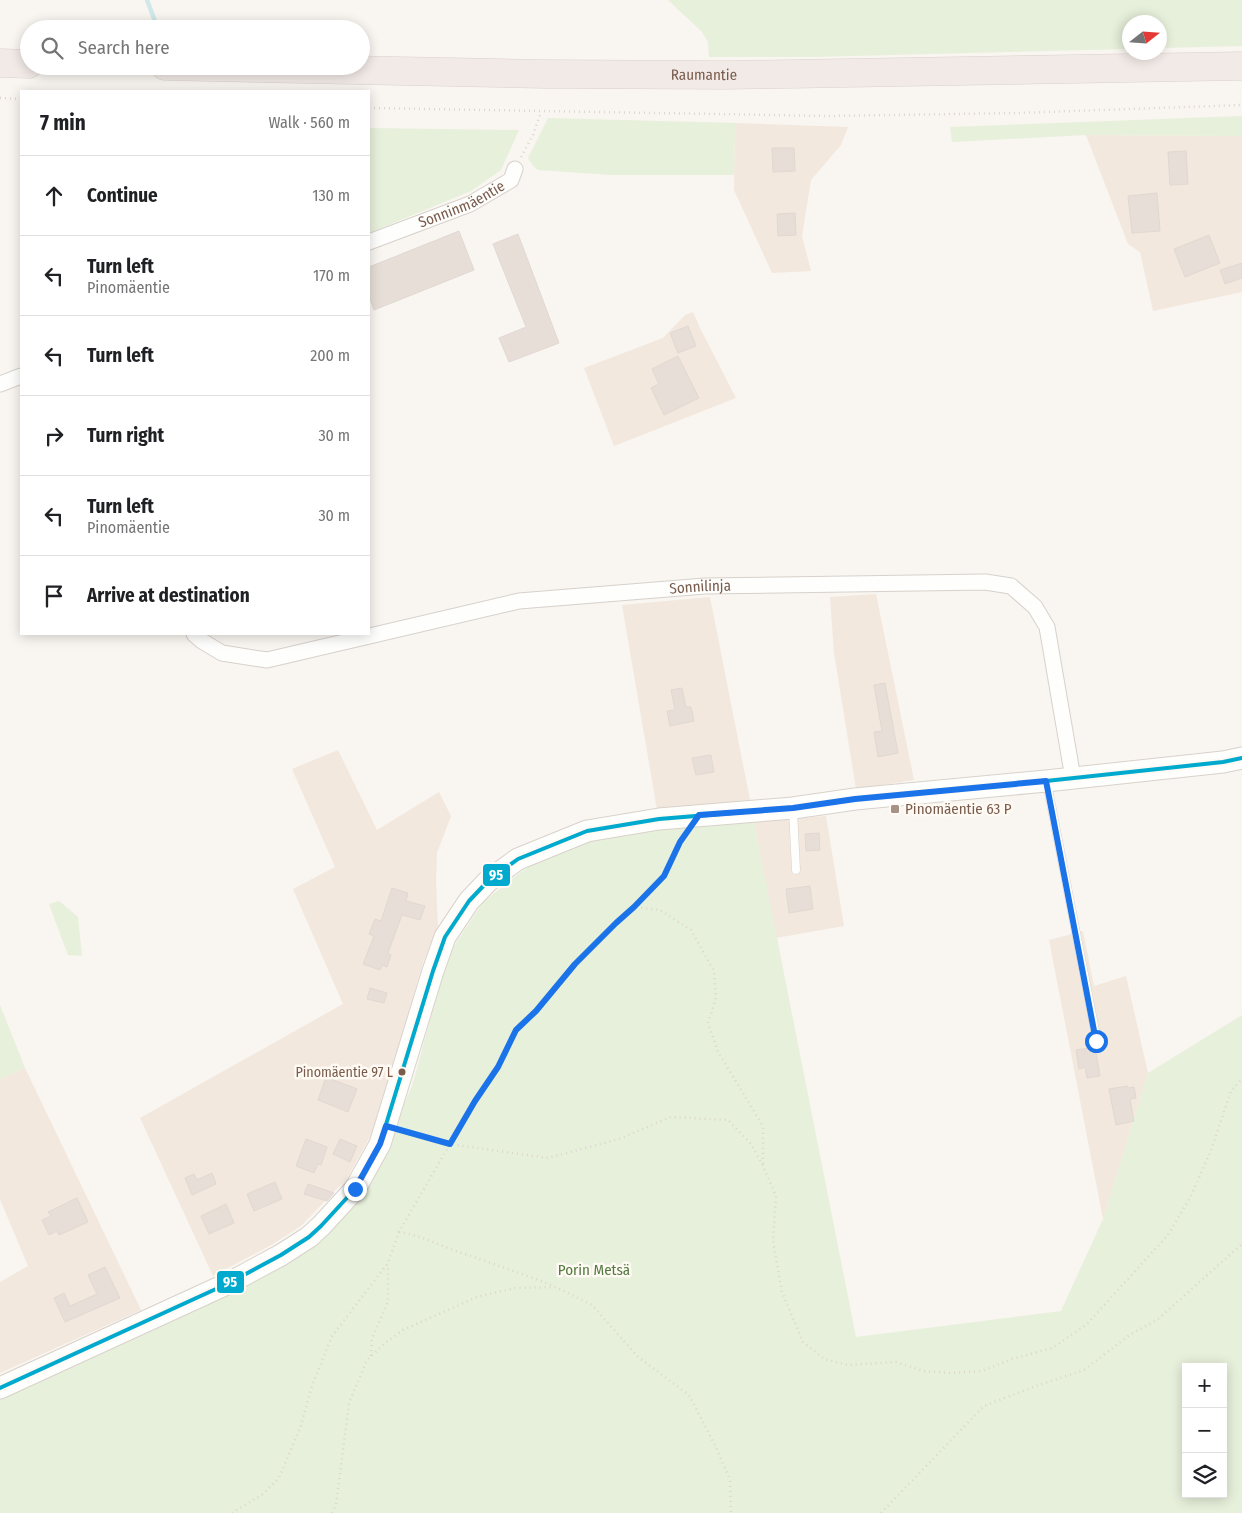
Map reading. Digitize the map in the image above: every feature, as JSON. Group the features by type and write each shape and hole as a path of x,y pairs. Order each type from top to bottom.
{"highway":[{"path":"0,63 20,64"},
{"name":"Raumantie","path":"370,70 728,75 1242,66"}],"street":[{"name":"Sonninmäentie","path":"370,242 470,204 510,180 514,170"},
{"path":"0,384 20,376"},
{"name":"Sonnilinja","path":"195,635 222,653 267,660 518,601 705,586 985,582 1011,586 1035,607 1047,627 1073,778"},
{"path":"0,1388 229,1283 281,1255 309,1237 355,1189 380,1144 433,971 446,937 469,901 488,881 518,858 587,831 659,819 793,808 855,799 1046,781 1223,762 1242,758"}],"lane":[{"path":"1046,781 1096,1041"},
{"path":"793,808 796,870"}],"path":[{"path":"0,98 20,99"},
{"path":"370,108 829,116 1018,113 1242,105"},
{"name":"Sonninmäentie","path":"514,170 533,135 541,112"},
{"path":"232,1513 263,1494 279,1478 300,1428 312,1386 332,1336 388,1264 399,1232 475,1101 498,1067 516,1030 536,1011 575,964 664,876 680,842 699,815"},
{"path":"634,907 660,910 691,930 714,971 716,998 708,1023 718,1052 763,1126 763,1166"},
{"path":"386,1126 450,1144 548,1158 619,1139 671,1117 728,1120 751,1144 776,1196 773,1241 782,1292 804,1342 824,1359 847,1365 896,1362 923,1371 949,1373 982,1371 1012,1359 1052,1348 1086,1325 1168,1235 1191,1196 1211,1150 1231,1091 1242,1079"},
{"path":"399,1232 413,1234 508,1268 556,1287 592,1305 638,1358 689,1395 715,1445 730,1480 732,1513"},
{"path":"881,1513 984,1406 1084,1370 1131,1334 1157,1320 1242,1244"},
{"path":"371,1356 372,1338 388,1302 388,1264"},
{"path":"332,1513 336,1504 349,1403 367,1360 385,1343 403,1330 477,1297 515,1288 556,1287"}],"shaded area":[{"path":"735,123 848,127 841,145 811,180 802,236 811,271 772,273 734,190"},
{"path":"1086,135 1242,136 1242,292 1153,311 1140,252 1128,244"},
{"path":"693,312 736,398 614,446 584,368 663,338 685,315"},
{"path":"876,594 914,780 856,789 834,653 830,597"},
{"path":"710,597 750,800 657,810 622,605"},
{"path":"338,750 377,830 439,792 451,816 437,853 438,926 424,960 372,1133 347,1178 301,1226 273,1244 213,1276 140,1118 343,1004 293,889 335,867 292,769"},
{"path":"826,816 844,926 776,938 754,822"},
{"path":"1083,931 1094,986 1126,976 1148,1073 1103,1219 1049,940"},
{"path":"25,1068 141,1310 0,1373 0,1282 28,1266 0,1199 0,1079"}],"green space":[{"path":"668,0 1242,0 1242,46 1167,48 1167,15 1122,15 1122,49 813,57 709,57 708,42 702,32"},
{"path":"1242,116 1242,136 1086,135 952,142 950,127"},
{"path":"548,118 735,123 734,175 611,175 538,170 528,158"},
{"path":"370,128 519,130 501,170 471,191 370,233"},
{"name":"Porin Metsä","path":"754,822 856,1337 1061,1311 1103,1219 1148,1073 1242,1015 1242,1513 0,1513 0,1398 261,1275 384,1147 412,1086 441,980 454,946 484,901 529,866 592,839 665,828"},
{"path":"59,901 78,917 82,956 68,955 49,904"},
{"path":"0,1005 25,1068 0,1079"}],"building":[{"path":"772,148 794,148 795,171 773,172"},
{"path":"1186,151 1188,184 1170,185 1168,152"},
{"path":"1157,193 1160,231 1132,233 1128,196"},
{"path":"795,213 796,235 778,236 777,214"},
{"path":"459,231 474,270 374,310 370,299 370,267"},
{"path":"518,234 559,343 509,362 499,338 526,327 493,244"},
{"path":"1209,235 1220,263 1185,277 1174,249"},
{"path":"1242,263 1242,278 1225,284 1220,270"},
{"path":"688,326 696,346 678,353 670,333"},
{"path":"678,356 699,398 664,415 651,388 659,384 652,369"},
{"path":"885,683 898,753 878,757 874,732 882,731 874,685"},
{"path":"682,688 686,707 691,707 694,721 670,726 667,711 675,710 671,690"},
{"path":"711,755 714,772 696,775 692,758"},
{"path":"819,833 820,850 806,851 805,834"},
{"path":"810,886 813,909 789,913 786,889"},
{"path":"392,888 408,893 406,901 425,906 420,920 402,915 388,953 391,955 387,967 382,965 380,970 363,964 374,936 369,934 375,919 381,921"},
{"path":"370,988 387,993 384,1003 367,999"},
{"path":"1095,1047 1100,1076 1087,1078 1085,1067 1079,1069 1076,1050"},
{"path":"326,1077 357,1089 348,1112 318,1100"},
{"path":"1127,1086 1128,1088 1134,1087 1136,1098 1130,1099 1134,1121 1116,1125 1109,1089"},
{"path":"306,1139 327,1147 321,1165 318,1164 314,1173 296,1166"},
{"path":"340,1139 357,1146 350,1162 333,1154"},
{"path":"212,1173 216,1184 192,1195 185,1178 194,1174 197,1180"},
{"path":"275,1182 282,1199 254,1211 247,1194"},
{"path":"308,1184 334,1193 327,1201 304,1194"},
{"path":"77,1198 88,1222 59,1235 57,1231 49,1235 42,1220 51,1216 48,1212"},
{"path":"226,1204 234,1223 209,1234 201,1216"},
{"path":"105,1267 120,1298 65,1322 54,1298 64,1293 70,1306 97,1294 88,1275"}],"waterway":[{"path":"147,0 155,20"}],"transit line":[{"name":"95","path":"0,1388 229,1283 281,1255 309,1237 321,1226 355,1189 380,1144 445,937 469,901 488,881 518,859 587,831 659,819 793,808 855,799 1046,781 1223,762 1242,758"}],"place":[{"name":"Pinomäentie 63 P","path":"895,809"},
{"name":"Pinomäentie 97 L","path":"402,1072"}],"route":[{"path":"355,1189 380,1144 386,1126 450,1144 475,1101 498,1067 516,1030 536,1011 575,964 664,876 680,842 699,815 793,808 855,799 1046,781 1096,1041"}]}
